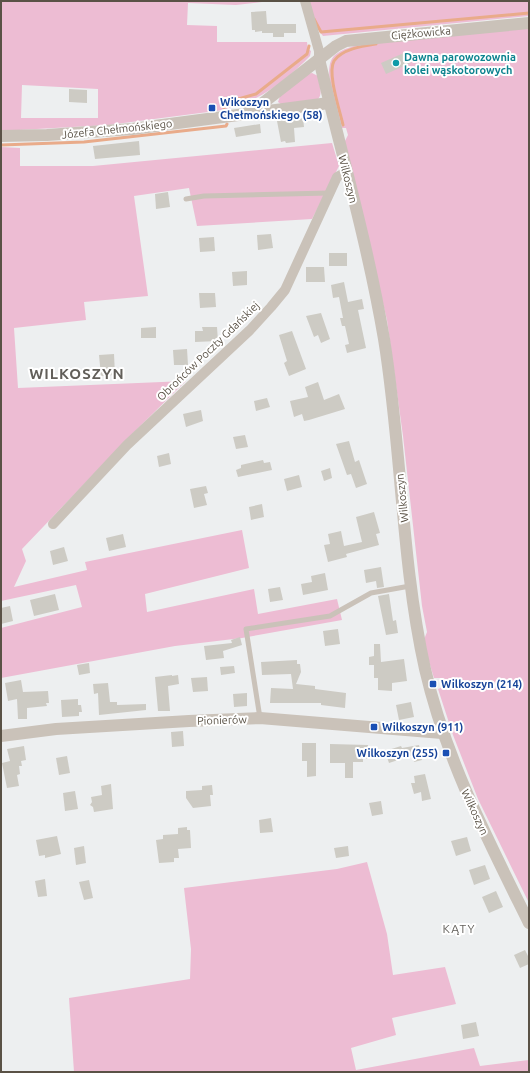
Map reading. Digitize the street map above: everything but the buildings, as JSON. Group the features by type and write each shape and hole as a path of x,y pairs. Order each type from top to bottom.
{"street":[{"path":"305,1 319,59"},
{"name":"Ciężkowicka","path":"319,59 336,46 346,41 529,22"},
{"name":"Wilkoszyn","path":"319,59 375,292 384,342 411,586 426,671 442,733 471,804 529,923"},
{"name":"Józefa Chełmońskiego","path":"233,115 259,106 319,59"},
{"name":"Józefa Chełmońskiego","path":"1,136 81,134 329,103"},
{"name":"Obrońców Poczty Gdańskiej","path":"53,524 126,445 250,330 271,307 288,284 337,178 346,172"},
{"name":"Pionierów","path":"1,736 56,729 260,718 442,733"}],"lane":[{"path":"186,200 204,196 329,193"},
{"path":"260,718 246,629 330,616 371,593 411,586"}],"shaded area":[{"path":"1,1 270,1 236,5 188,3 187,25 217,26 217,42 307,42 308,49 311,51 310,56 279,84 256,98 230,108 217,111 216,105 208,105 208,112 108,125 1,131","holes":["22,85 98,89 98,118 21,118"]},
{"path":"309,1 529,1 529,16 323,36 316,27"},
{"path":"529,27 529,903 478,799 453,735 438,689 443,687 441,678 434,678 423,642 427,632 422,606 403,436 387,320 344,143 348,135 346,128 342,128 334,101 331,90 329,70 331,61 335,55 345,49 364,43"},
{"path":"312,73 318,76 320,86 321,92 317,100 281,104 278,102 280,96 307,74"},
{"path":"332,143 339,166 312,219 197,226 189,188 134,196 148,296 84,302 86,320 14,328 18,388 186,381 129,437 22,549 26,561 14,587 87,570 85,562 242,530 249,568 145,594 147,612 254,589 258,614 337,599 342,620 242,638 175,646 1,678 1,628 82,607 76,585 1,601 1,147 20,148 20,166 93,166"},
{"path":"367,862 387,934 393,975 445,967 456,1004 392,1018 396,1035 351,1048 356,1070 474,1048 480,1066 529,1060 529,1072 74,1072 69,998 190,979 191,949 184,888 337,869"}],"waterway":[{"path":"314,19 321,32 529,13"},
{"path":"343,125 333,83 332,67 334,61 347,51 376,44"},
{"path":"224,108 224,103 256,94 307,54 309,46"},
{"path":"1,145 84,142 226,126 227,124"}],"place":[{"name":"Dawna parowozownia kolei wąskotorowych","path":"396,63"},
{"name":"Wikoszyn Chełmońskiego (58)","path":"212,108"},
{"name":"Wilkoszyn (214)","path":"433,684"},
{"name":"Wilkoszyn (911)","path":"374,727"},
{"name":"Wilkoszyn (255)","path":"446,753"}],"district":[{"name":"WILKOSZYN","path":"77,374"},
{"name":"KĄTY","path":"459,929"}]}
